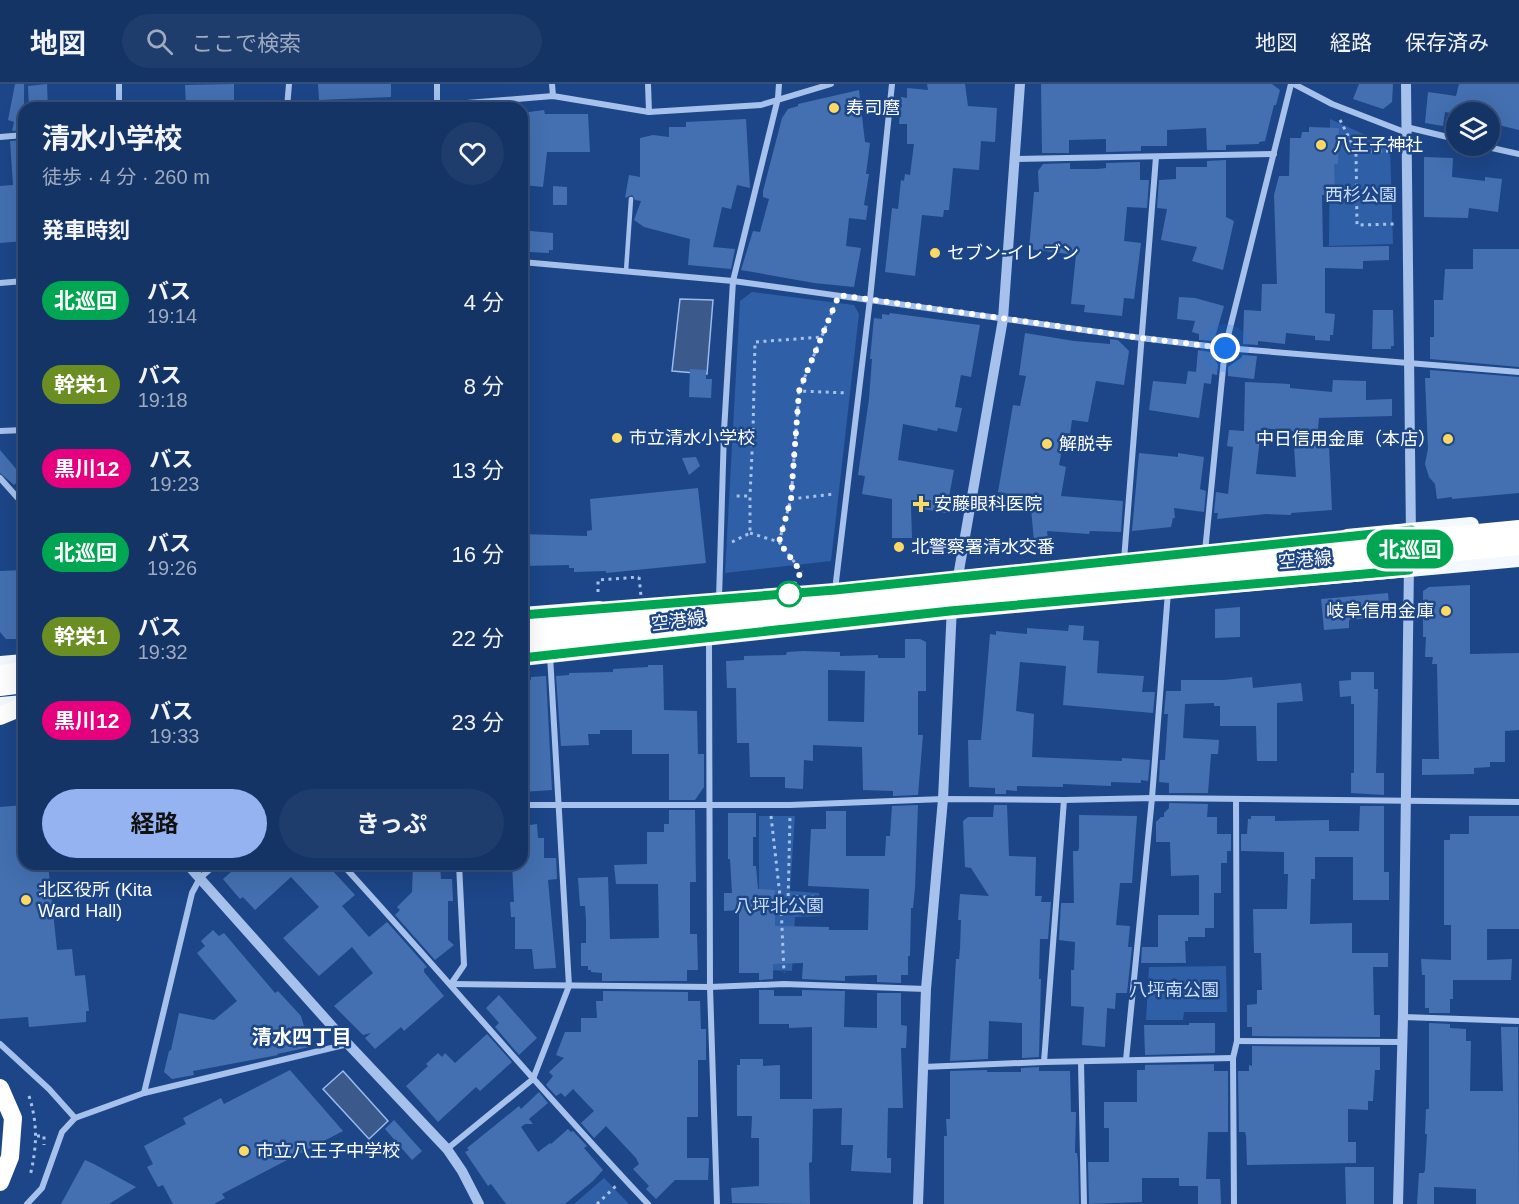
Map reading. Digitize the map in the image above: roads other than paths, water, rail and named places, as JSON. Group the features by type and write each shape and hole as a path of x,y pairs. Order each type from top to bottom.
{"highway":[{"name":"空港線","path":"528,615 835,590 1519,521"},
{"path":"528,624 1519,529"},
{"path":"528,641 1519,546"},
{"name":"空港線","path":"528,657 950,611 1519,559"},
{"path":"0,665 18,663"},
{"path":"0,674 18,672"},
{"path":"0,688 18,688"},
{"path":"0,705 18,704"},
{"path":"0,716 18,707"},
{"path":"0,1088 13,1118 9,1157 0,1182"},
{"path":"0,1101 5,1118 3,1148 0,1156"}],"street":[{"path":"119,84 119,102"},
{"path":"288,102 289,84"},
{"path":"437,84 437,102"},
{"path":"552,84 553,96"},
{"path":"648,84 650,112"},
{"path":"719,599 724,430 733,281 778,98 779,84"},
{"path":"490,102 553,96 650,112 761,105 778,98 831,84"},
{"path":"835,590 870,299 892,84"},
{"path":"918,1204 926,989 943,799 950,611 959,577 1003,319 1020,84"},
{"path":"1205,552 1225,348 1292,84 1332,104 1406,130 1446,137"},
{"path":"1398,1204 1409,570 1412,530 1406,84"},
{"path":"0,137 18,136"},
{"path":"1500,150 1519,154"},
{"path":"1016,159 1274,154"},
{"path":"1124,560 1156,158"},
{"path":"528,263 733,281 1225,348 1519,372"},
{"path":"0,283 18,282"},
{"path":"0,431 18,430"},
{"path":"0,478 18,498"},
{"path":"1126,1060 1152,798 1168,591"},
{"path":"709,637 710,987 717,1204"},
{"path":"447,1149 533,1079 569,986 550,655"},
{"path":"0,665 18,682"},
{"path":"528,805 790,805 943,799 1152,798 1519,802"},
{"path":"1044,1062 1064,800"},
{"path":"1234,1204 1233,1058 1237,1041 1236,800"},
{"path":"193,870 348,1044 447,1149 462,1171 479,1204"},
{"path":"144,1093 192,893 200,878 209,870"},
{"path":"347,870 533,1079 648,1204"},
{"path":"451,984 464,965 459,870"},
{"path":"451,984 710,987 784,984 926,989"},
{"path":"1403,1017 1519,1020"},
{"path":"1237,1041 1402,1042"},
{"path":"0,1044 49,1089 75,1118"},
{"path":"27,1204 42,1188 62,1132 75,1118 144,1093 348,1044"},
{"path":"923,1067 1233,1058"},
{"path":"1081,1062 1084,1204"}],"lane":[{"path":"626,272 631,199"}],"place":[{"name":"寿司麿","path":"834,108"},
{"name":"八王子神社","path":"1321,145"},
{"name":"セブン-イレブン","path":"935,253"},
{"name":"市立清水小学校","path":"617,438"},
{"name":"中日信用金庫（本店）","path":"1448,439"},
{"name":"解脱寺","path":"1047,444"},
{"name":"安藤眼科医院","path":"921,504"},
{"name":"北警察署清水交番","path":"899,547"},
{"name":"岐阜信用金庫","path":"1446,611"},
{"name":"北区役所 (Kita Ward Hall)","path":"26,900"},
{"name":"市立八王子中学校","path":"244,1151"}],"district":[{"name":"清水四丁目","path":"302,1037"}],"park label":[{"name":"西杉公園","path":"1361,195"},
{"name":"八坪北公園","path":"779,906"},
{"name":"八坪南公園","path":"1174,990"}]}
